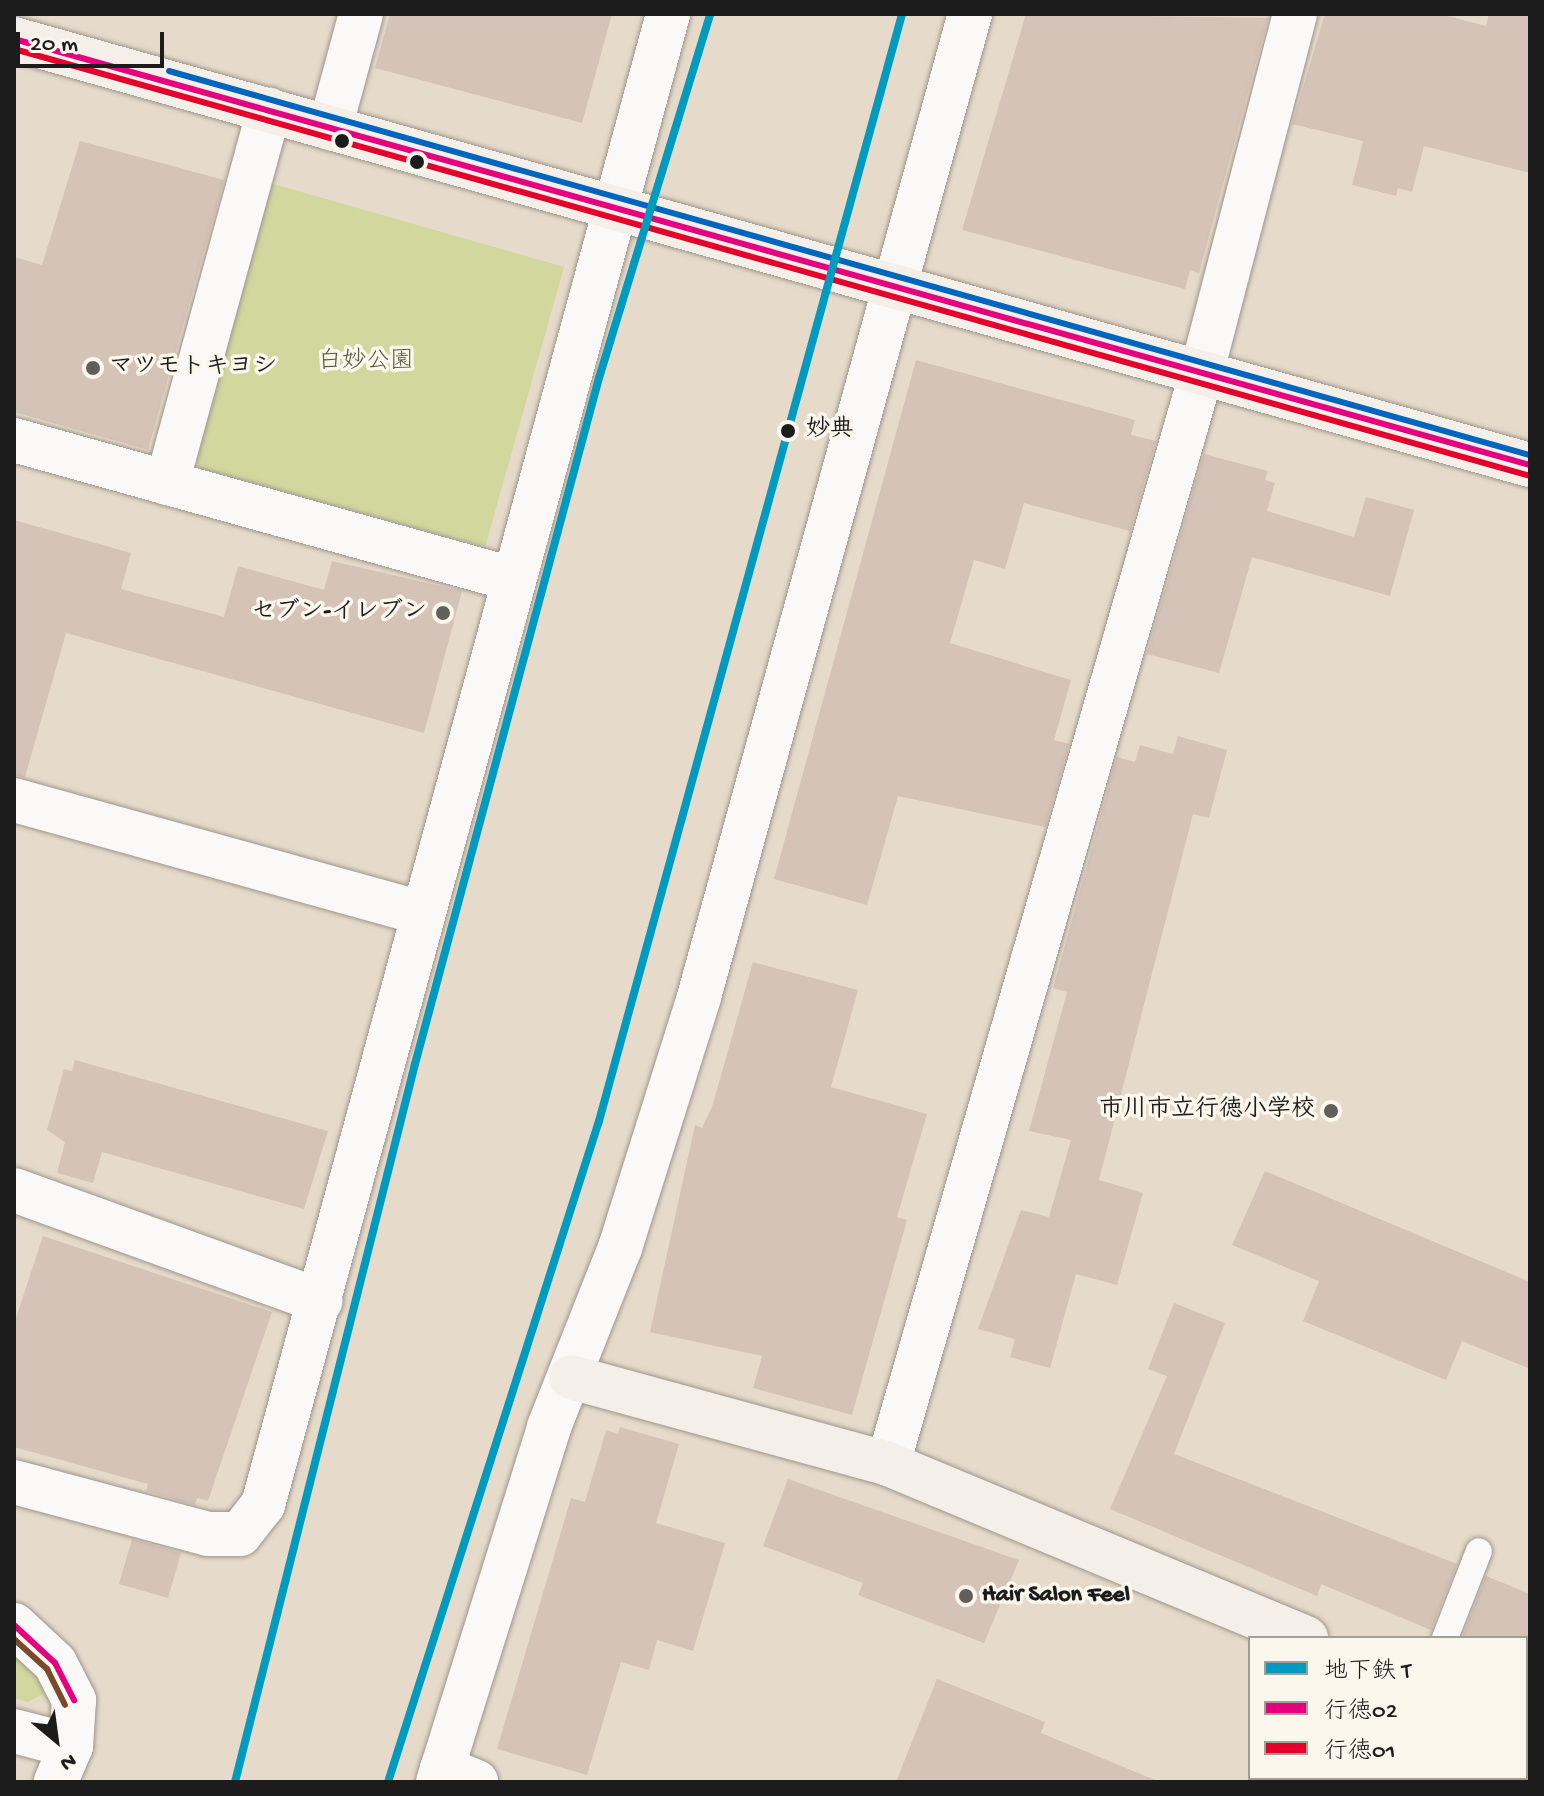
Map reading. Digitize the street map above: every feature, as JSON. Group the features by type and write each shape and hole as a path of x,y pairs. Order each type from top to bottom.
{"street":[{"path":"330,128 361,14"},
{"path":"14,1482 208,1534 240,1534 263,1505 321,1301 610,206 668,14"},
{"path":"452,1777 571,1377 620,1248 699,997 898,287 970,14"},
{"path":"888,1464 1202,371 1295,14"},
{"path":"14,39 1530,465"},
{"path":"167,483 269,110"},
{"path":"14,440 512,579"},
{"path":"14,800 421,913"},
{"path":"14,1190 321,1301"},
{"path":"571,1377 888,1464 1301,1636"},
{"path":"14,1625 55,1663 74,1700 64,1764 14,1731"}],"lane":[{"path":"1446,1636 1479,1551"}],"green space":[{"name":"白妙公園","path":"263,181 564,267 485,547 201,469 190,450"},
{"path":"14,1645 48,1691 28,1702 14,1698"}],"building":[{"path":"390,14 612,14 582,123 375,68"},
{"path":"1026,14 1268,18 1199,273 1190,270 1185,289 962,230"},
{"path":"1325,14 1440,14 1486,26 1489,14 1530,14 1530,173 1424,146 1412,192 1398,188 1396,196 1352,185 1363,141 1292,124"},
{"path":"80,141 224,180 148,450 14,412 14,257 42,265"},
{"path":"916,360 1135,420 1131,435 1156,441 1130,531 1024,503 1005,569 974,560 950,643 1071,680 1054,740 1069,744 1045,827 898,796 867,905 774,879"},
{"path":"1204,454 1268,471 1265,480 1275,483 1267,511 1354,537 1366,497 1414,510 1390,596 1252,557 1219,673 1147,654"},
{"path":"14,520 131,553 121,589 224,617 238,566 324,590 332,561 462,591 424,733 66,633 25,777 14,775"},
{"path":"1178,736 1227,750 1209,818 1193,814 1099,1180 1143,1193 1117,1285 1076,1274 1050,1368 1010,1357 1015,1339 978,1329 1021,1210 1049,1217 1071,1140 1029,1131 1067,992 1053,988 1117,757 1135,762 1140,745 1173,754"},
{"path":"753,962 858,990 831,1087 927,1114 897,1217 907,1220 852,1415 753,1388 762,1356 650,1332 695,1125 702,1128 712,1107"},
{"path":"75,1060 328,1131 304,1209 102,1152 93,1183 57,1173 65,1142 47,1130 64,1069 72,1071"},
{"path":"1265,1171 1530,1282 1530,1369 1462,1341 1446,1380 1303,1321 1319,1281 1232,1245"},
{"path":"43,1236 272,1312 208,1501 197,1498 195,1505 146,1491 148,1484 14,1447 14,1324"},
{"path":"1174,1303 1225,1323 1174,1454 1457,1564 1431,1630 1321,1584 1317,1596 1110,1509 1167,1376 1148,1369"},
{"path":"620,1427 679,1444 656,1523 725,1543 693,1651 657,1640 649,1670 621,1662 587,1775 497,1749 571,1498 585,1502 606,1430 618,1434"},
{"path":"788,1479 1019,1560 984,1643 858,1595 863,1583 763,1546"},
{"path":"132,1539 181,1553 168,1598 119,1584"},
{"path":"1486,1576 1530,1594 1530,1638 1463,1636"},
{"path":"937,1679 1045,1722 1041,1733 1160,1782 896,1782"}],"metro line":[{"name":"T","path":"235,1782 415,1064 599,378 710,14"},
{"name":"T","path":"388,1782 599,1121 902,14"}],"transit line":[{"name":"行徳02","path":"14,39 1530,465"},
{"name":"行徳01","path":"14,49 1527,475"},
{"path":"169,71 1530,455"},
{"name":"行徳02","path":"14,1625 55,1663 74,1700"},
{"path":"14,1639 47,1669 65,1705"}],"place":[{"name":"マツモトキヨシ","path":"93,368"},
{"name":"妙典","path":"788,431"},
{"name":"セブン-イレブン","path":"443,613"},
{"name":"市川市立行徳小学校","path":"1331,1111"},
{"name":"Hair Salon Feel","path":"966,1596"}]}
